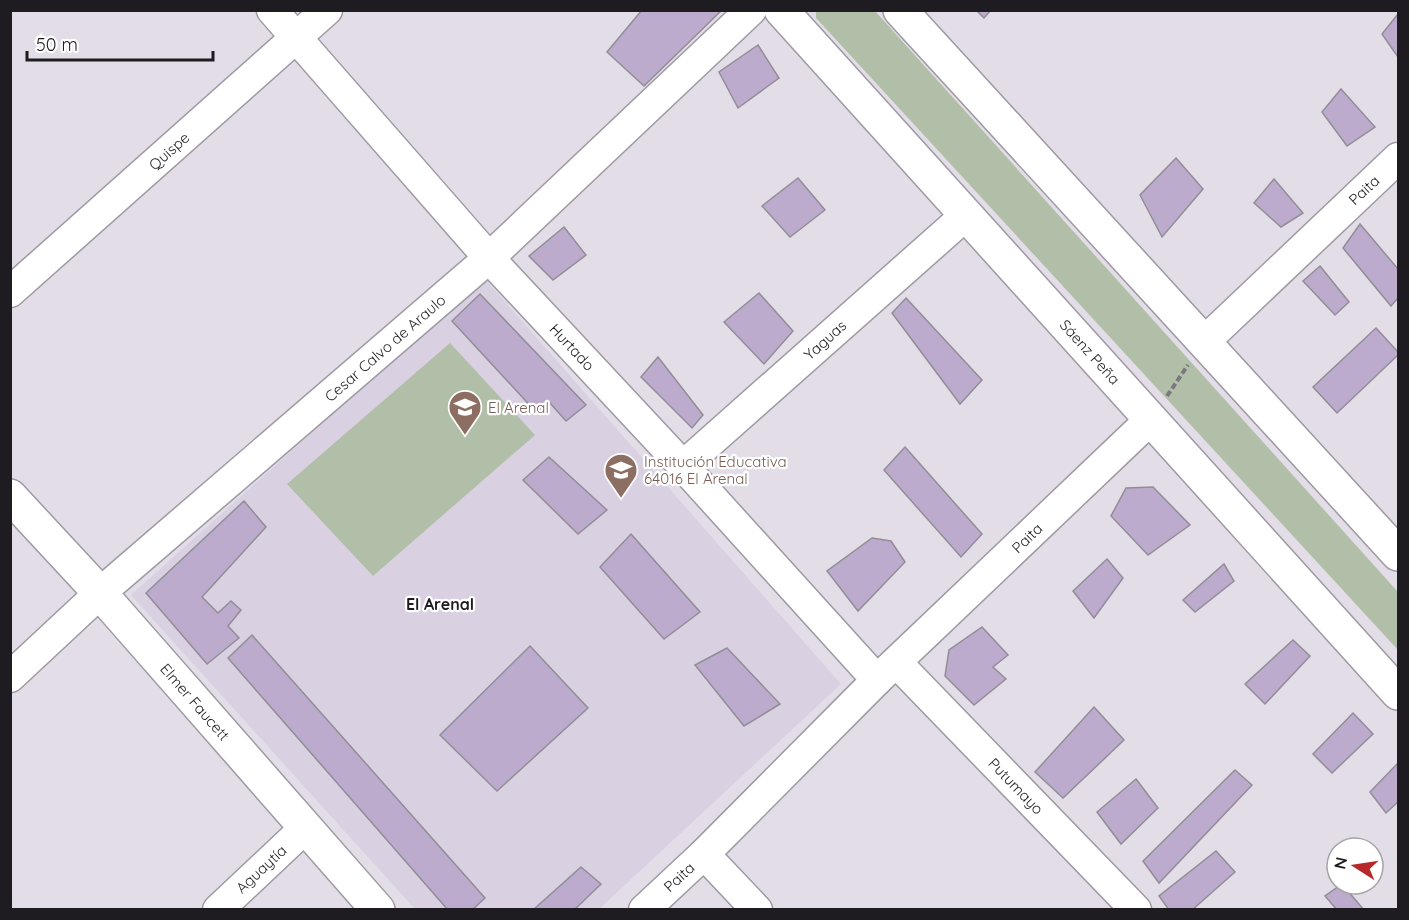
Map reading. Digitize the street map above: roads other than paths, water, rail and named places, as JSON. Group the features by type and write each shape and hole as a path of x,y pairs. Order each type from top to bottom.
{"main road":[{"name":"Sáenz Peña","path":"781,10 1398,693"},
{"path":"900,10 1398,554"},
{"name":"Elmer Faucett","path":"10,496 100,593 378,909"}],"street":[{"name":"Hurtado","path":"272,10 489,258 683,466 887,671"},
{"name":"Quispe","path":"10,292 327,10"},
{"name":"Cesar Calvo de Araulo","path":"10,677 100,593 489,258 750,10"},
{"name":"Paita","path":"1204,342 1398,158"},
{"name":"Yaguas","path":"683,466 966,215"},
{"name":"Paita","path":"644,909 704,854 887,671 1151,419"},
{"name":"Putumayo","path":"887,671 1136,909"},
{"name":"Aguaytía","path":"218,909 305,828"},
{"path":"704,854 757,909"}],"place":[{"name":"El Arenal","path":"465,436"},
{"name":"Institución Educativa 64016 El Arenal","path":"621,499"}],"district":[{"name":"El Arenal","path":"440,604"}]}
